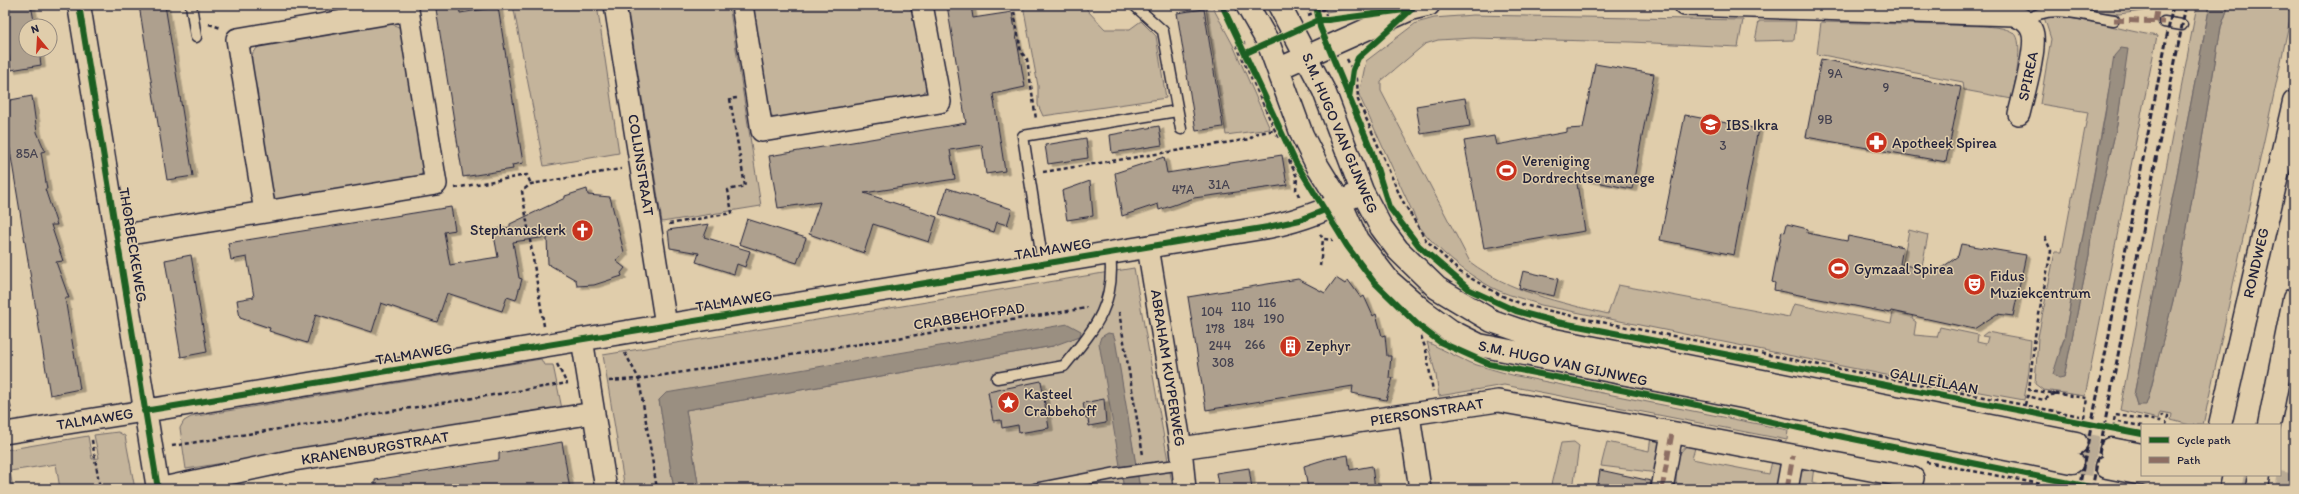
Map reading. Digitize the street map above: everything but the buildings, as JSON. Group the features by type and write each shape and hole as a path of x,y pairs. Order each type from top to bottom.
{"main road":[{"name":"THORBECKEWEG","path":"80,5 118,236 150,449 158,489"},
{"name":"S.M. HUGO VAN GIJNWEG","path":"1247,5 1264,34 1302,135 1317,165 1341,204 1357,240 1389,281 1422,310 1452,331 1479,345 1712,382"},
{"name":"S.M. HUGO VAN GIJNWEG","path":"1284,14 1308,56 1324,91 1362,191 1381,227 1398,250 1437,288 1492,321 1539,336 1712,382"},
{"name":"RONDWEG","path":"2220,424 2294,102"},
{"name":"TALMAWEG","path":"144,411 1268,228 1310,216 1341,204 1362,191"},
{"path":"2269,424 2294,299"},
{"path":"1712,382 2074,452"},
{"path":"2141,455 2112,444 2141,473"},
{"path":"2154,476 2203,483"},
{"path":"2257,489 2259,476"}],"street":[{"name":"COLIJNSTRAAT","path":"615,5 666,325"},
{"path":"742,5 762,131 940,102 922,5"},
{"path":"1278,69 1412,9 1429,5"},
{"path":"1685,5 2014,15 2026,22"},
{"path":"118,236 265,212 436,184 408,10 237,38 265,212"},
{"name":"SPIREA","path":"2019,114 2034,45 2033,31 2026,22"},
{"name":"ABRAHAM KUYPERWEG","path":"1148,247 1186,489"},
{"path":"582,339 606,489"},
{"name":"PIERSONSTRAAT","path":"1182,456 1409,415 1498,401 1912,478 1910,489"},
{"name":"TALMAWEG","path":"10,432 144,411"},
{"name":"KRANENBURGSTRAAT","path":"158,489 191,486 294,460 594,413"},
{"path":"1409,415 1420,489"},
{"path":"1662,489 1672,433"},
{"path":"1787,489 1793,456"}],"lane":[{"path":"190,5 196,37"},
{"path":"1134,5 1164,31 1181,129"},
{"path":"2026,22 2037,14 2043,12 2073,14 2114,20"},
{"path":"2164,22 2182,25"},
{"path":"1044,264 1023,136 1177,111"},
{"path":"997,378 1064,366 1090,334 1107,305 1112,273 1110,253"},
{"path":"1035,489 1142,469 1182,456"}],"path":[{"path":"1013,5 1021,52 1027,59 1038,134"},
{"path":"1317,8 1319,20 1336,19"},
{"path":"1284,14 1317,8 1323,9 1339,43 1354,67 1357,79 1358,100 1401,198 1426,240 1460,272 1500,295 1524,305 1586,319 2080,416"},
{"path":"193,19 235,31 237,38"},
{"path":"1264,34 1237,46 1276,130 1284,143"},
{"path":"1238,38 1253,68 1284,143"},
{"path":"1350,92 1354,67"},
{"path":"1253,68 1278,69"},
{"path":"651,227 732,213 728,190 745,186 730,99 756,95"},
{"path":"1029,174 1250,139 1254,134 1276,130"},
{"path":"1290,156 1305,176"},
{"path":"1290,156 1297,177 1296,190 1323,239 1320,266"},
{"path":"567,384 547,345 522,191 531,184 641,166"},
{"path":"436,184 450,189 527,175 531,184"},
{"path":"2045,237 2051,251 2035,336 2029,390 2084,398"},
{"path":"1323,239 1332,238 1336,244"},
{"path":"1107,305 1118,305 1142,469"},
{"path":"623,333 624,352 639,379 657,489"},
{"path":"1417,333 1422,337 1426,350 1434,399"},
{"path":"5,377 10,432"},
{"path":"2025,405 2027,396 2044,400 2055,393"},
{"path":"2120,415 2160,422 2162,415 2168,416 2166,424"},
{"path":"89,420 100,489"},
{"path":"2118,422 2141,426"},
{"path":"1923,461 2039,483 2054,488 2067,489"},
{"path":"1972,463 2080,485"},
{"path":"2038,489 2039,483"}],"shaded area":[{"path":"513,5 597,5 619,153 544,166"},
{"path":"627,5 729,5 761,206 662,222"},
{"path":"752,5 913,5 927,83 925,91 919,98 780,121 772,117 768,108"},
{"path":"1023,5 1087,5 1087,10 1105,29 1130,29 1141,21 1156,36 1166,98 1043,116 1038,105 1038,86"},
{"path":"1324,5 1371,5 1326,12"},
{"path":"2074,5 2166,5 2165,8 2119,14 2074,9"},
{"path":"2197,5 2210,5 2134,395 2137,405 2146,404 2149,396 2178,281 2221,27 2229,5 2293,5 2203,424 2186,424 2171,420 2172,414 2160,412 2158,419 2120,410"},
{"path":"2210,5 2229,5 2221,27 2178,281 2149,396 2146,405 2137,405 2134,395"},
{"path":"1212,6 1233,45 1270,129 1226,135 1206,8"},
{"path":"1473,15 1743,20 1738,47 1631,42 1473,38 1438,40 1425,44 1381,81 1381,91 1470,262 1502,281 1536,295 1608,314 1618,285 1789,317 1794,304 1891,323 1909,230 1928,235 1912,319 1916,322 1914,335 1937,337 1940,327 1978,335 1977,342 1986,344 1988,337 1982,336 1987,332 2031,340 2029,371 2024,400 1896,377 1541,305 1497,290 1471,275 1434,244 1419,226 1359,95 1366,61 1416,23 1434,18"},
{"path":"2044,17 2058,17 2087,21 2157,36 2085,396 2043,390 2035,384 2038,337 2055,252 2062,252 2088,112 2040,104 2051,39","holes":["2127,49 2117,125 2091,236 2089,255 2064,377 2060,349 2064,339 2113,68"]},
{"path":"1759,21 1796,21 1794,40 1755,41"},
{"path":"1821,22 1983,26 2010,31 2017,37 2019,44 2018,64 2012,99 1964,90 1963,82 1817,54"},
{"path":"389,23 399,27 404,36 423,168 421,176 284,200 276,199 270,192 251,61 253,52 261,45"},
{"path":"2121,48 2128,49 2117,125 2091,236 2089,255 2064,377 2059,378 2053,374 2064,339 2105,115 2114,56"},
{"path":"1134,268 1173,489 1140,489 1113,334 1120,464 1124,489 699,489 686,410 1053,346 659,400 674,489 625,489 603,355"},
{"path":"1068,324 1081,331 1080,336 1053,346 686,410 699,489 674,489 659,400 666,393"},
{"path":"1108,333 1113,334 1115,339 1140,489 1124,489 1099,343 1101,337"},
{"path":"1427,342 1470,363 1512,375 1788,430 1787,440 1504,385 1439,396 1436,375"},
{"path":"541,359 544,365 553,365 562,409 186,469 180,428 184,421 191,417"},
{"path":"118,432 125,436 135,489 60,489 56,464 10,471 13,489 5,489 5,450 88,436 92,459 99,458 94,435"},
{"path":"1651,436 1661,442 1658,473 1601,466 1607,442 1649,451"},
{"path":"1574,442 1579,446 1573,489 1550,489 1561,443"},
{"path":"1696,444 1692,459 1769,474 1772,461 1779,464 1782,471 1780,489 1706,489 1676,483 1677,465 1682,450 1686,446"},
{"path":"1808,467 1814,467 1812,482 1845,489 1795,489 1798,474"}],"tunnel":[{"path":"2076,443 2111,449"},
{"path":"2072,462 2107,467"},
{"path":"2249,476 2294,485"}],"railway":[{"path":"2079,489 2173,5"},
{"path":"2092,489 2186,5"}],"marked path":[{"path":"2155,22 2158,5"},
{"path":"2114,20 2164,22"},
{"path":"1662,489 1672,433"},
{"path":"1787,489 1793,456"}],"cycle path":[{"path":"79,5 158,489"},
{"path":"1222,5 1296,163 1347,246 1374,282 1419,326 1440,342 1489,364 1692,404 1799,428 2100,489"},
{"name":"GALILEÏLAAN","path":"1316,5 1320,27 1372,152 1389,207 1419,246 1470,290 1516,311 1557,322 2141,434"},
{"path":"1246,53 1319,20 1412,9"},
{"path":"1349,98 1353,70 1358,58 1412,9"},
{"path":"144,411 1268,227 1300,220 1325,210"}],"place":[{"name":"IBS Ikra","path":"1711,125"},
{"name":"Apotheek Spirea","path":"1876,143"},
{"name":"Vereniging Dordrechtse manege","path":"1507,170"},
{"name":"Stephanuskerk","path":"582,230"},
{"name":"Gymzaal Spirea","path":"1838,269"},
{"name":"Fidus Muziekcentrum","path":"1974,285"},
{"name":"Zephyr","path":"1291,346"},
{"name":"Kasteel Crabbehoff","path":"1008,403"}]}
